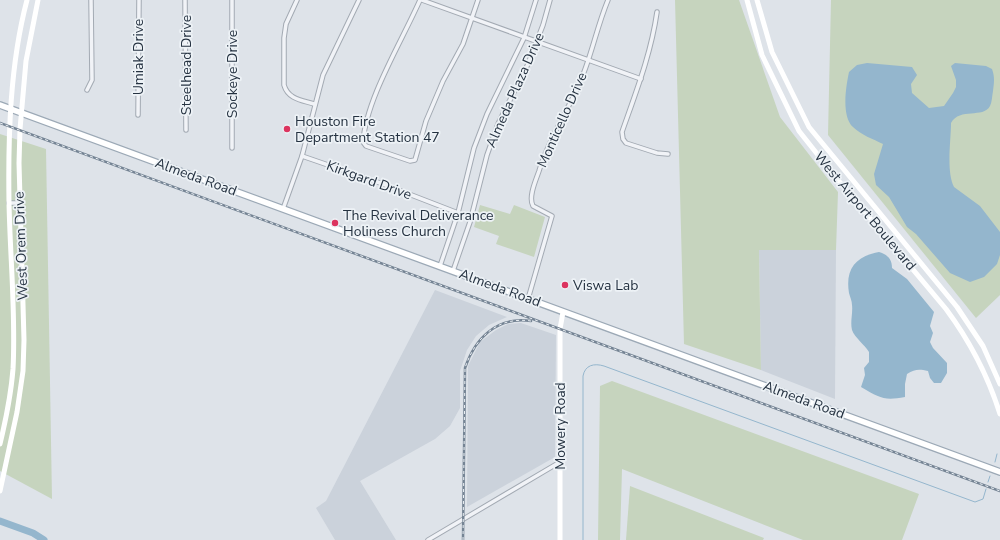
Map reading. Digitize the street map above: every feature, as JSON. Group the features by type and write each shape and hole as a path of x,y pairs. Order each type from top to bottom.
{"main road":[{"name":"West Orem Drive","path":"0,444 8,410 13,371 14,339 9,163 12,109 20,24 26,0"},
{"name":"West Orem Drive","path":"0,491 17,412 23,371 24,340 19,164 26,61 38,0"},
{"name":"West Airport Boulevard","path":"746,0 762,55 799,130 833,174 946,309 962,331 998,402 1000,414"},
{"name":"West Airport Boulevard","path":"757,0 772,52 809,127 892,230 957,307 972,328 1000,384"},
{"path":"24,11 34,15"},
{"path":"751,19 761,16"},
{"path":"784,102 793,97"},
{"name":"Almeda Road","path":"0,105 1000,472"},
{"path":"833,174 842,169"},
{"path":"884,235 892,230"},
{"path":"11,267 22,267"},
{"name":"Mowery Road","path":"560,540 560,329 563,312"}],"street":[{"path":"87,90 92,80 91,0"},
{"name":"Umiak Drive","path":"138,114 139,0"},
{"name":"Steelhead Drive","path":"185,0 186,130"},
{"name":"Sockeye Drive","path":"232,0 232,148"},
{"path":"297,0 286,24 284,85 286,92 292,97 314,104"},
{"path":"283,209 302,156 314,104 323,75 359,0"},
{"path":"478,0 473,18 463,44 433,102 415,160 410,161 402,159 366,146 363,142 363,138 379,86 421,0 473,18 537,43 641,79"},
{"name":"Almeda Plaza Drive","path":"440,266 458,213 470,161 482,125 524,38 536,0"},
{"name":"Almeda Plaza Drive","path":"453,271 470,222 487,155 498,124 521,80 537,43 550,0"},
{"name":"Monticello Drive","path":"528,299 552,216 533,206 531,200 534,187 550,142 578,88 589,61 608,0"},
{"path":"657,12 653,42 622,132 623,139 626,143 657,153 668,154"},
{"name":"Kirkgard Drive","path":"302,156 383,184 458,213"},
{"path":"9,203 19,203"},
{"path":"14,339 24,340"},
{"path":"8,410 17,412"},
{"path":"428,540 560,462"}],"shaded area":[{"path":"759,249 836,250 835,399 761,370"},
{"path":"435,290 507,317 489,325 476,336 467,350 460,371 460,408 450,426 435,439 360,481 396,540 335,540 316,508 326,501"},
{"path":"521,323 556,335 555,457 467,507 468,366 480,342 496,330 508,324"}],"green space":[{"path":"675,0 739,0 780,117 838,192 836,250 759,250 761,370 684,344"},
{"path":"831,0 1000,0 1000,295 976,318 828,135"},
{"path":"0,134 46,149 52,499 0,471"},
{"path":"480,205 510,214 514,205 545,217 534,257 496,244 499,236 474,227"},
{"path":"612,381 919,494 902,540 803,540 622,469 620,540 598,540 600,386"},
{"path":"630,486 764,538 763,540 626,540"}],"water":[{"path":"867,63 912,67 917,75 911,84 912,93 929,108 944,106 953,93 956,87 956,80 951,66 955,63 986,66 992,69 994,83 992,101 987,110 960,115 951,123 950,173 954,187 980,206 1000,232 1000,255 997,264 984,277 970,282 950,273 916,234 907,227 889,197 876,185 874,174 883,144 863,135 853,127 847,116 845,101 849,72 857,65"},
{"path":"879,252 885,254 889,258 892,268 907,279 934,312 930,326 933,333 930,342 933,348 947,363 947,373 941,383 934,383 930,378 928,371 912,371 907,374 905,397 892,399 882,398 861,387 865,375 864,368 869,362 869,352 855,336 851,327 852,304 848,285 851,271 858,260"}],"waterway":[{"path":"583,540 583,376 586,369 593,365 604,366 975,502 983,499 986,489"},
{"path":"995,462 997,454"},
{"path":"988,482 990,476"},
{"path":"0,521 33,533 44,540"}],"railway":[{"path":"0,123 1000,491"},
{"path":"463,540 465,368 475,347 489,331 508,322 519,320 531,321"}],"place":[{"name":"Houston Fire Department Station 47","path":"287,129"},
{"name":"The Revival Deliverance Holiness Church","path":"335,223"},
{"name":"Viswa Lab","path":"565,285"}]}
